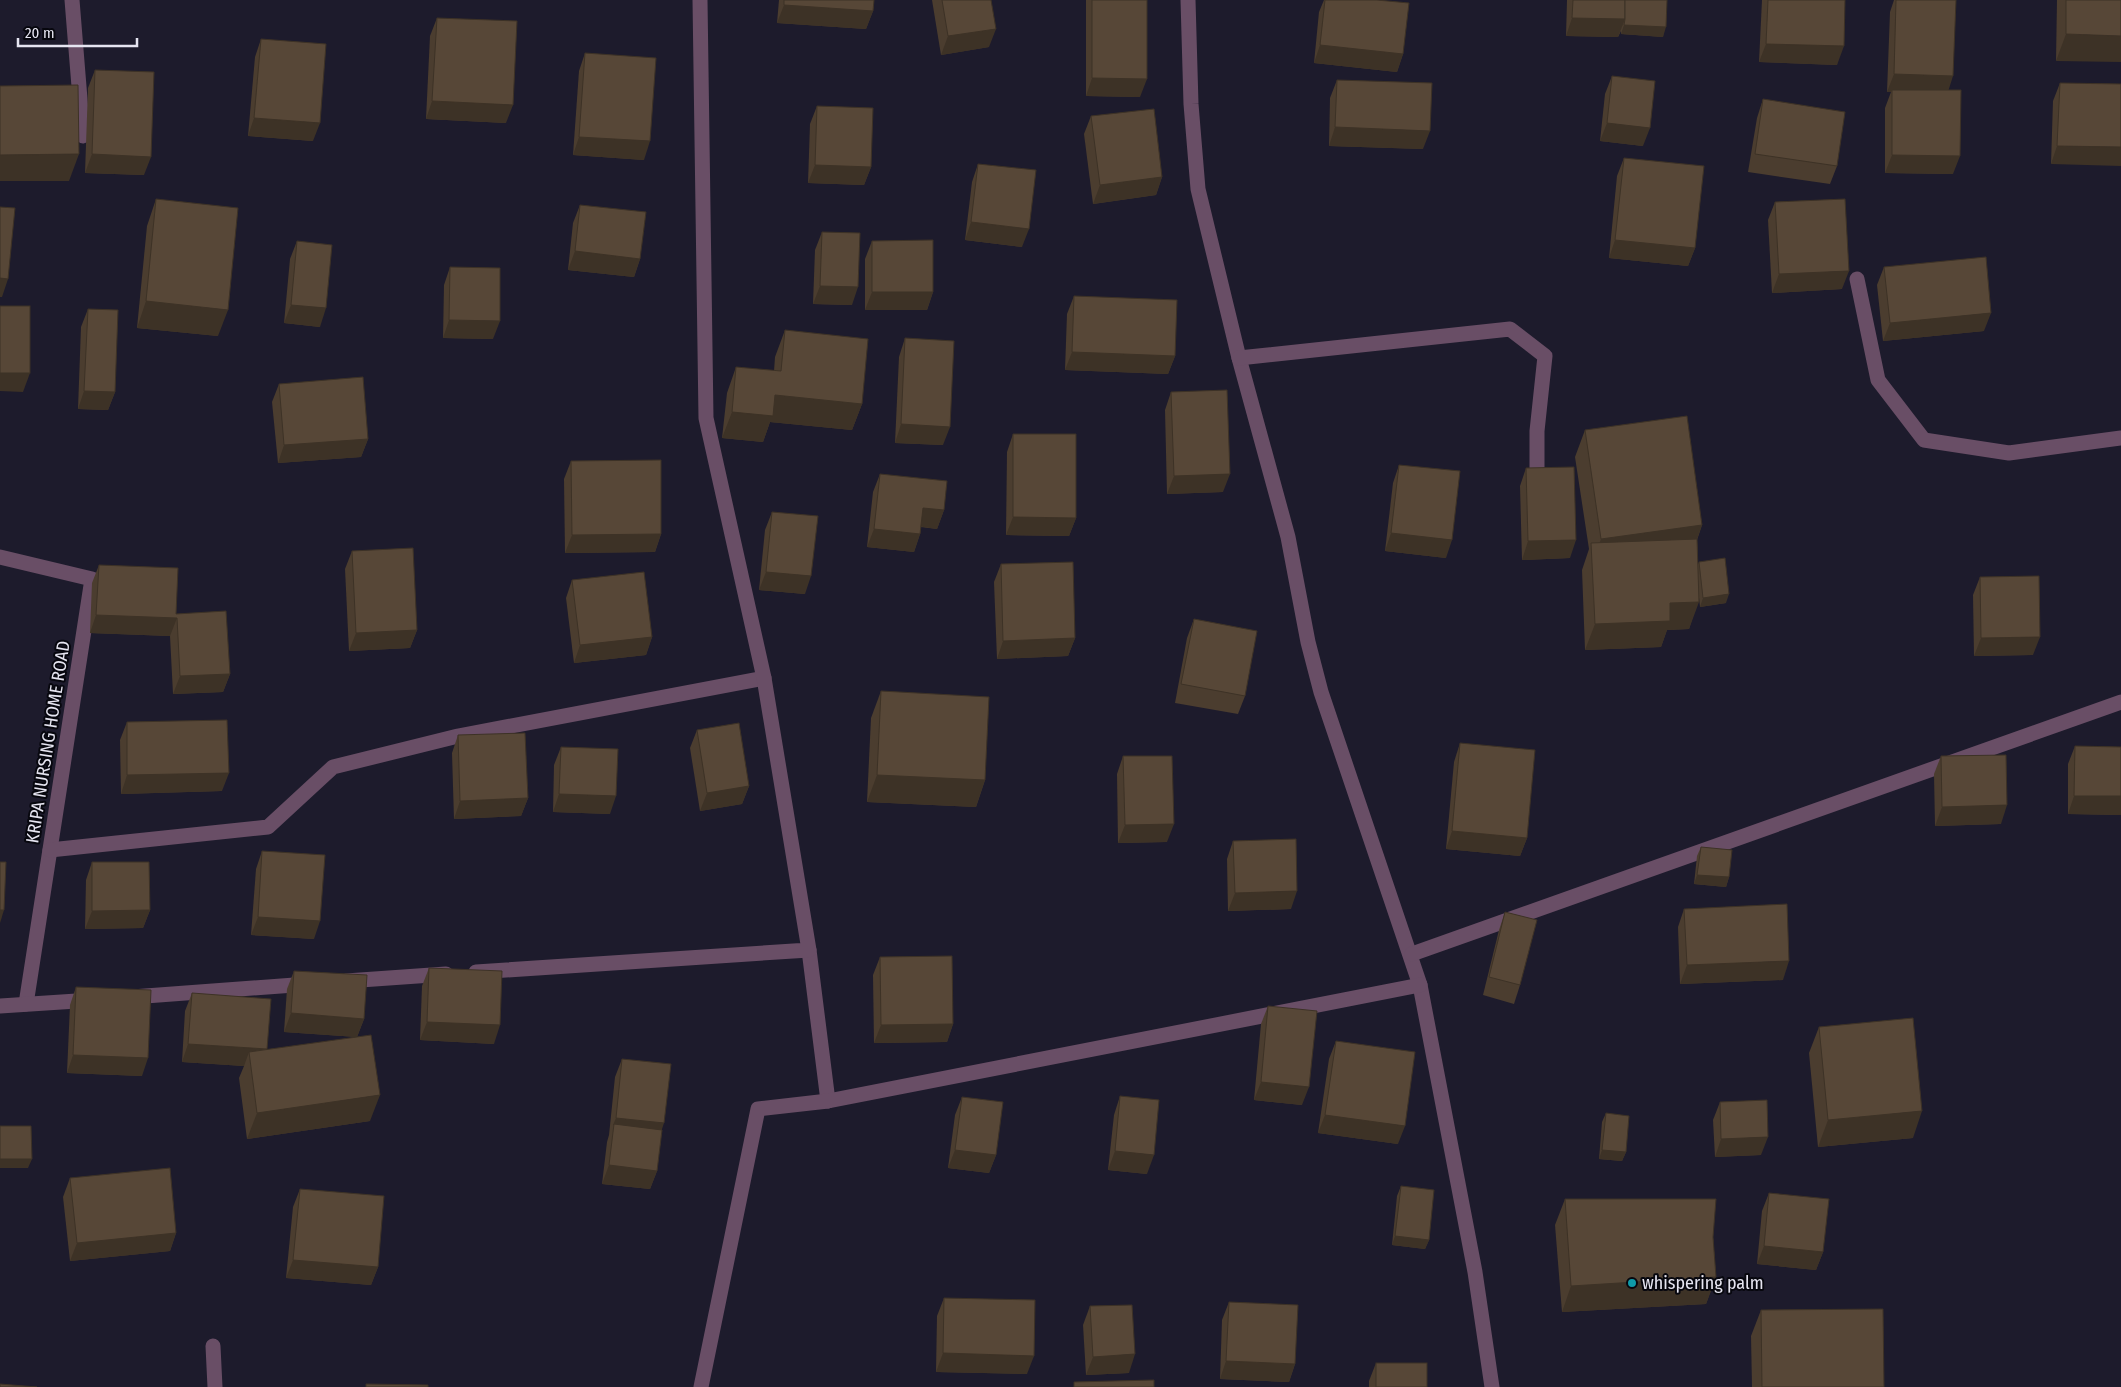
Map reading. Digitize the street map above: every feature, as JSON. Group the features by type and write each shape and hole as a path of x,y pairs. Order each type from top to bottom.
{"street":[{"path":"72,0 83,136"},
{"path":"700,0 706,418 764,678 808,950 828,1101"},
{"path":"1188,0 1191,104 1198,189 1238,358 1288,537 1308,642 1321,692 1412,954 1420,984 1475,1272 1492,1387"},
{"path":"1857,279 1878,380 1924,440 2009,453 2121,438"},
{"path":"1238,358 1510,329 1545,356 1537,431 1538,470"},
{"name":"KRIPA NURSING HOME ROAD","path":"0,557 92,579 26,1004"},
{"path":"50,850 268,827 333,767 458,736 764,678"},
{"path":"1412,954 2121,702"},
{"path":"0,1006 808,950"},
{"path":"701,1387 758,1110 828,1101 1420,984"},
{"path":"213,1346 215,1387"}],"building":[{"path":"784,0 874,0 873,11 784,5"},
{"path":"942,0 991,0 996,29 948,36"},
{"path":"1092,0 1147,0 1147,79 1092,78"},
{"path":"1325,0 1377,0 1409,3 1403,54 1320,45"},
{"path":"1573,0 1625,0 1625,19 1572,18"},
{"path":"1625,0 1667,0 1666,27 1624,25"},
{"path":"1768,0 1845,0 1844,46 1766,44"},
{"path":"1896,0 1956,0 1953,76 1894,74"},
{"path":"2066,0 2121,0 2121,36 2066,34"},
{"path":"437,18 517,21 513,105 432,101"},
{"path":"261,39 326,44 320,123 254,118"},
{"path":"585,53 656,58 650,141 579,137"},
{"path":"95,70 154,72 151,157 92,154"},
{"path":"1612,76 1655,81 1650,128 1607,123"},
{"path":"1337,80 1432,83 1430,131 1335,127"},
{"path":"2060,83 2121,84 2121,147 2057,146"},
{"path":"78,85 79,154 0,155 0,86"},
{"path":"1892,90 1961,90 1960,156 1892,155"},
{"path":"1763,99 1845,112 1837,166 1755,154"},
{"path":"817,106 873,108 871,167 815,165"},
{"path":"1154,109 1162,177 1100,185 1091,116"},
{"path":"1624,158 1704,166 1695,248 1615,240"},
{"path":"978,164 1036,170 1029,229 971,222"},
{"path":"156,199 238,208 228,310 146,301"},
{"path":"1845,199 1849,271 1779,274 1775,202"},
{"path":"580,205 646,212 640,259 575,251"},
{"path":"0,207 15,208 8,279 0,278"},
{"path":"822,232 860,233 858,287 820,286"},
{"path":"933,240 933,292 872,292 872,241"},
{"path":"297,241 332,245 326,308 291,305"},
{"path":"1986,257 1991,313 1890,323 1884,267"},
{"path":"450,267 500,268 500,321 449,320"},
{"path":"1074,296 1177,300 1175,356 1072,352"},
{"path":"0,306 30,306 30,373 0,373"},
{"path":"88,309 118,310 115,392 84,391"},
{"path":"785,330 868,339 862,404 775,395 773,416 732,412 736,367 781,371"},
{"path":"905,338 954,341 950,427 901,424"},
{"path":"363,377 368,439 284,445 279,384"},
{"path":"1227,390 1230,474 1174,476 1171,392"},
{"path":"1687,416 1702,525 1601,539 1585,430"},
{"path":"1013,434 1076,434 1076,518 1013,517"},
{"path":"661,460 661,534 572,535 571,461"},
{"path":"1399,465 1460,471 1452,540 1391,533"},
{"path":"1574,467 1576,540 1528,541 1526,468"},
{"path":"880,474 947,481 944,510 923,508 920,534 874,529"},
{"path":"772,512 818,516 811,576 766,572"},
{"path":"1697,539 1699,602 1670,603 1670,621 1595,624 1591,543"},
{"path":"413,548 417,630 356,633 352,551"},
{"path":"1725,558 1729,594 1703,598 1699,562"},
{"path":"1073,562 1075,638 1003,641 1001,564"},
{"path":"99,565 178,568 176,614 226,611 230,674 180,676 177,618 96,615"},
{"path":"644,572 652,637 580,645 572,580"},
{"path":"2039,576 2040,637 1981,638 1980,577"},
{"path":"1194,619 1257,631 1245,696 1181,684"},
{"path":"881,691 989,697 985,780 877,775"},
{"path":"227,720 229,773 127,775 127,722"},
{"path":"739,723 749,786 707,793 697,730"},
{"path":"525,733 528,798 460,801 458,735"},
{"path":"1460,743 1535,750 1527,838 1452,831"},
{"path":"2075,746 2121,747 2121,796 2074,796"},
{"path":"561,747 618,749 616,796 559,794"},
{"path":"2006,755 2007,805 1942,807 1941,756"},
{"path":"1123,756 1172,756 1174,824 1125,825"},
{"path":"1296,839 1297,891 1235,893 1233,841"},
{"path":"1701,847 1732,850 1729,877 1697,875"},
{"path":"262,851 325,855 320,921 258,917"},
{"path":"0,862 6,862 4,910 0,910"},
{"path":"92,862 149,862 150,910 92,911"},
{"path":"1787,904 1789,961 1687,965 1684,909"},
{"path":"1505,912 1537,920 1520,985 1489,977"},
{"path":"952,956 953,1024 881,1025 880,957"},
{"path":"429,968 502,971 500,1025 427,1022"},
{"path":"294,971 367,975 364,1019 291,1013"},
{"path":"76,987 151,990 148,1058 73,1055"},
{"path":"192,993 271,999 267,1049 188,1044"},
{"path":"1268,1006 1317,1011 1309,1087 1261,1082"},
{"path":"1913,1018 1922,1111 1828,1120 1819,1027"},
{"path":"371,1035 380,1095 257,1113 249,1052"},
{"path":"1336,1041 1415,1052 1405,1126 1325,1115"},
{"path":"622,1059 671,1064 664,1123 616,1118"},
{"path":"1120,1096 1159,1100 1154,1155 1115,1151"},
{"path":"962,1097 1003,1102 996,1155 955,1150"},
{"path":"1767,1100 1768,1137 1721,1139 1720,1102"},
{"path":"1606,1113 1629,1116 1626,1152 1602,1150"},
{"path":"614,1124 662,1130 657,1171 609,1165"},
{"path":"0,1126 31,1126 32,1159 0,1159"},
{"path":"170,1168 176,1233 77,1243 70,1178"},
{"path":"1401,1186 1434,1190 1429,1240 1395,1236"},
{"path":"300,1189 384,1196 378,1267 293,1260"},
{"path":"1769,1193 1829,1199 1823,1252 1764,1246"},
{"name":"whispering palm","path":"1565,1199 1716,1199 1713,1237 1716,1277 1571,1286"},
{"path":"944,1298 1035,1300 1034,1356 943,1353"},
{"path":"1229,1302 1298,1305 1295,1364 1226,1361"},
{"path":"1132,1305 1135,1354 1093,1357 1090,1306"},
{"path":"1883,1309 1884,1387 1762,1387 1761,1310"},
{"path":"1376,1363 1427,1363 1427,1387 1376,1387"},
{"path":"1154,1380 1154,1387 1074,1387 1074,1382"},
{"path":"0,1384 37,1387 0,1387"},
{"path":"366,1384 428,1385 428,1387 366,1387"}],"place":[{"name":"whispering palm","path":"1632,1283"}]}
